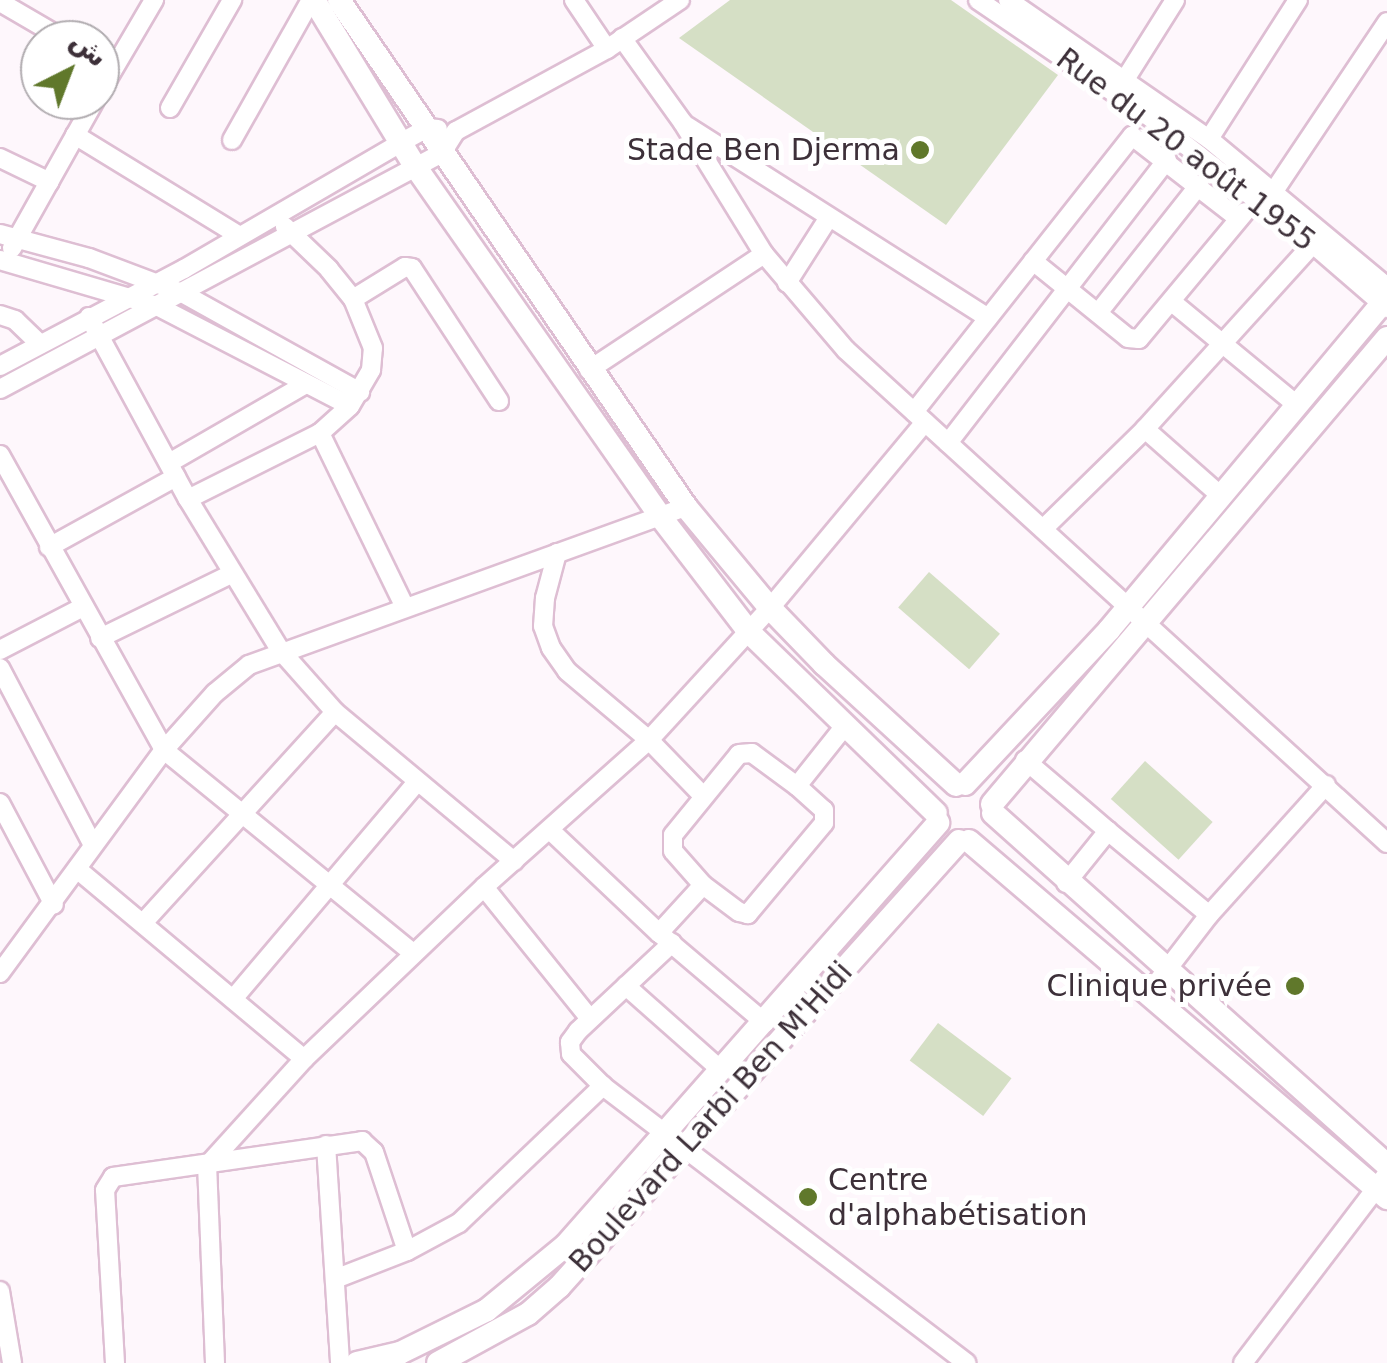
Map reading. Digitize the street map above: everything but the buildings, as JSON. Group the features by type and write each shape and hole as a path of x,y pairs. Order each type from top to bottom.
{"main road":[{"path":"313,0 416,166 660,516 748,632 937,818 1384,1186"},
{"path":"339,0 686,507 770,608 960,785 982,790 992,809 1066,883 1387,1165"},
{"path":"964,841 983,834 992,809 1025,760 1221,496 1386,299"},
{"path":"357,1363 400,1354 443,1335 525,1282 566,1245 765,1023 937,818 941,796 960,785 1137,614 1387,338"},
{"name":"Boulevard Larbi Ben M'Hidi","path":"444,1362 546,1299 964,841"}],"street":[{"path":"120,46 154,0"},
{"path":"170,108 232,0"},
{"path":"232,140 313,0"},
{"path":"574,0 682,123 764,254 846,350 1387,843"},
{"path":"0,389 442,153 456,131 614,43 680,0"},
{"name":"Rue du 20 août 1955","path":"978,0 1209,139 1314,244 1386,299"},
{"name":"Rue du 20 août 1955","path":"1008,0 1036,17 1386,299"},
{"path":"1036,17 1047,0"},
{"path":"1121,86 1174,0"},
{"path":"1209,139 1298,0"},
{"path":"0,2 31,20"},
{"path":"1033,262 1134,340 1146,335 1239,218 1264,198 1387,22"},
{"path":"84,120 50,182 9,236 2,261 157,306 306,384 355,399"},
{"path":"682,123 988,318"},
{"path":"0,366 240,236 427,128 456,131"},
{"path":"75,135 240,236"},
{"path":"215,1363 207,1166 304,1059 412,952 649,740 770,608 920,417 988,318 1132,136 1239,218"},
{"path":"0,158 50,182"},
{"path":"948,443 1167,160"},
{"path":"1098,314 1199,185"},
{"path":"188,499 320,432 355,399 371,370 373,348 353,300 274,216"},
{"path":"787,283 829,216"},
{"path":"9,236 182,293 355,399"},
{"path":"1043,529 1145,429 1314,244"},
{"path":"589,370 764,254"},
{"path":"353,300 405,267 412,268 499,401"},
{"path":"1172,302 1298,406"},
{"path":"0,314 15,320 40,344"},
{"path":"89,316 188,499 280,650 336,712 514,861"},
{"path":"48,546 306,384"},
{"path":"1145,429 1221,496"},
{"path":"320,432 405,607"},
{"path":"0,455 164,750 412,952"},
{"path":"0,973 54,905 93,844 164,750 215,693 249,665 280,650 686,507"},
{"path":"557,553 543,626 550,648 567,672 649,740 704,796"},
{"path":"100,638 231,574"},
{"path":"0,650 83,607"},
{"path":"0,668 93,844"},
{"path":"142,923 336,712"},
{"path":"797,786 844,727"},
{"path":"747,751 797,786 824,810 824,823 752,911 738,912 703,885 670,844 704,796 747,751"},
{"path":"1025,760 1209,915"},
{"path":"233,999 417,782"},
{"path":"1149,992 1209,915 1326,785"},
{"path":"0,803 54,905"},
{"path":"551,831 665,938 765,1023"},
{"path":"1066,883 1108,831"},
{"path":"78,869 304,1059"},
{"path":"703,885 626,986 570,1042 571,1054 603,1086 966,1363"},
{"path":"484,887 590,1019"},
{"path":"626,986 721,1070"},
{"path":"335,1279 407,1252 482,1204 603,1086"},
{"path":"115,1363 106,1184 128,1174 207,1166 362,1141 370,1145 407,1252"},
{"path":"326,1145 340,1363"},
{"path":"1243,1363 1384,1186"},
{"path":"0,1291 12,1363"}],"green space":[{"name":"Stade Ben Djerma","path":"730,0 951,0 1058,75 946,225 679,38"},
{"path":"929,572 1000,634 969,669 898,607"},
{"path":"1145,761 1213,822 1179,860 1111,799"},
{"path":"938,1023 1011,1078 983,1116 910,1061"}],"place":[{"name":"Stade Ben Djerma","path":"920,150"},
{"name":"Clinique privée","path":"1295,986"},
{"name":"Centre d'alphabétisation","path":"808,1197"}]}
